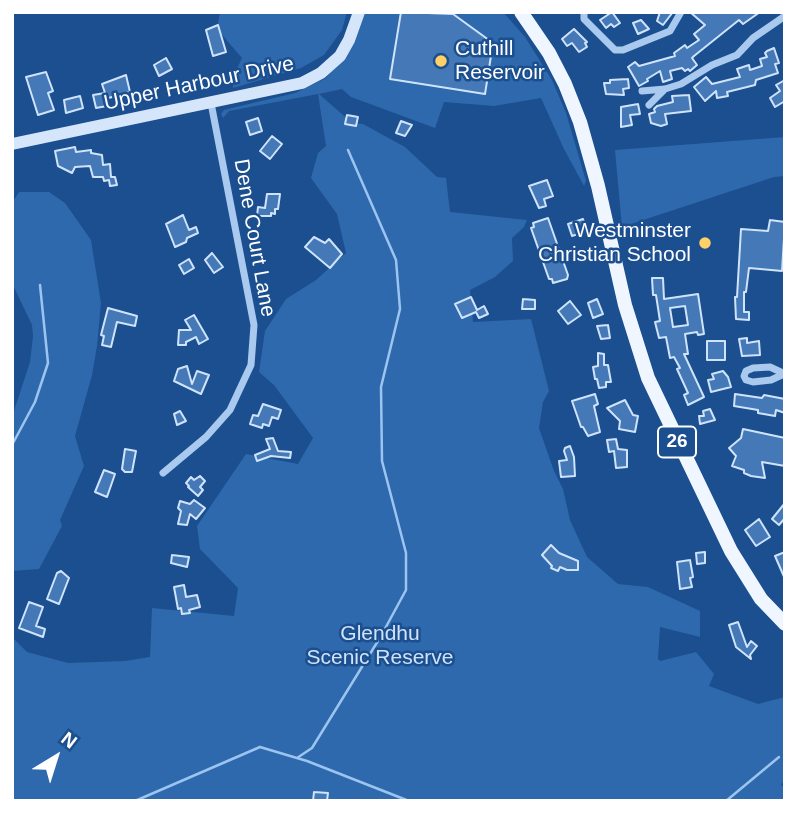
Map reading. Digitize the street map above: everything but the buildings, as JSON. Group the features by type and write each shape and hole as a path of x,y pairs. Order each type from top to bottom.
{"main road":[{"name":"Upper Harbour Drive","path":"12,144 291,86 317,76 328,68 345,48 359,12"},
{"name":"26","path":"521,13 549,52 580,122 598,186 625,305 648,378 731,551 761,598 785,624"}],"street":[{"path":"584,12 584,19 615,50 623,50 670,31 681,12"},
{"path":"642,91 681,84 712,65 737,55 753,38 785,16"},
{"path":"649,105 665,89"},
{"name":"Dene Court Lane","path":"163,473 206,437 230,410 251,365 254,325 211,103"},
{"path":"762,368 774,368 785,374 771,380 753,382 746,380 744,376 748,370 762,368"}],"green space":[{"path":"220,12 347,12 342,30 324,55 301,68 233,88 233,77 242,58 217,29"},
{"name":"Glendhu Scenic Reserve","path":"361,12 503,12 525,37 552,80 566,113 586,181 584,186 541,98 494,106 444,102 435,128 351,97 342,89 319,94 352,123 363,124 405,147 437,177 446,178 450,212 527,220 524,227 512,238 513,261 495,277 470,290 473,322 531,319 549,391 543,402 539,428 563,489 570,520 587,557 618,584 648,587 700,611 700,637 660,627 658,659 660,661 696,652 714,674 709,686 758,704 785,697 785,778 781,785 785,788 785,801 12,801 12,637 27,652 68,663 125,661 150,657 152,608 234,616 238,588 200,549 197,526 246,454 298,464 313,438 274,385 259,372 265,331 286,299 316,280 346,253 337,214 311,178 318,153 326,146 318,94 229,111 223,118 221,114 224,110 295,93 326,78 344,56"},
{"path":"785,137 785,176 774,177 622,227 615,150"},
{"path":"19,192 49,192 65,203 91,240 101,303 92,375 75,436 84,466 60,520 62,526 39,569 12,571 12,417 30,362 33,336 32,325 12,283 12,203"}],"waterway":[{"path":"297,758 312,748 406,590 406,553 382,461 381,387 400,309 396,260 348,150"},
{"path":"12,445 35,402 48,363 40,285"},
{"path":"135,801 260,747 307,761 409,801"},
{"path":"726,801 779,757"}],"place":[{"name":"Cuthill Reservoir","path":"441,61"},
{"name":"Westminster Christian School","path":"705,243"}]}
